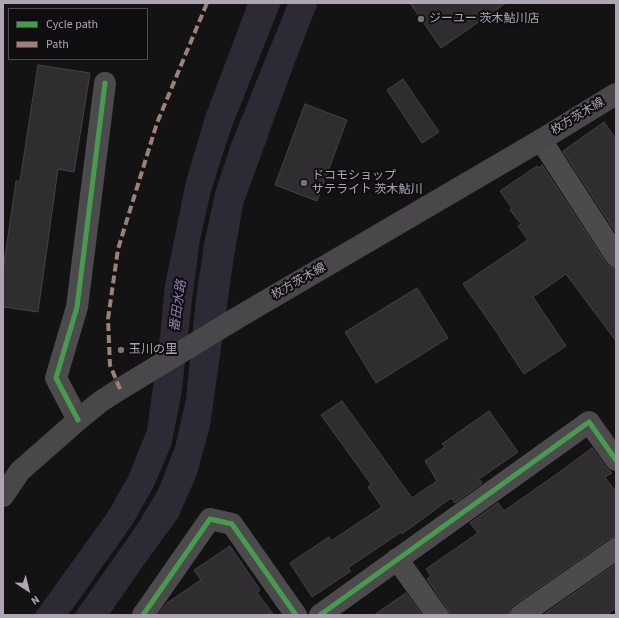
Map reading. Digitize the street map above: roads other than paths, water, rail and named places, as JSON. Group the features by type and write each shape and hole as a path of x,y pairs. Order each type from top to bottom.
{"main road":[{"name":"枚方茨木線","path":"3,496 20,471 100,402 242,315 541,140 616,94"}],"street":[{"path":"78,420 56,378 77,307 105,83"},
{"path":"541,140 616,256"},
{"path":"320,615 589,422 616,460"},
{"path":"143,615 210,519 232,524 296,615"},
{"path":"521,615 616,549"},
{"path":"398,560 437,615"}],"water":[{"name":"番田水路","path":"248,3 281,3 230,132 211,191 200,240 181,397 171,446 153,488 132,525 68,615 34,615 108,512 128,477 147,430 160,336 165,285 186,181 206,114"},
{"path":"288,3 318,3 243,205 233,263 210,426 197,474 178,518 109,615 74,615 137,525 158,490 175,447 186,399 196,298 204,244 216,189 231,144"}],"place":[{"name":"ジーユー 茨木鮎川店","path":"421,19"},
{"name":"ドコモショップ サテライト 茨木鮎川","path":"304,183"},
{"name":"玉川の里","path":"121,350"}]}
